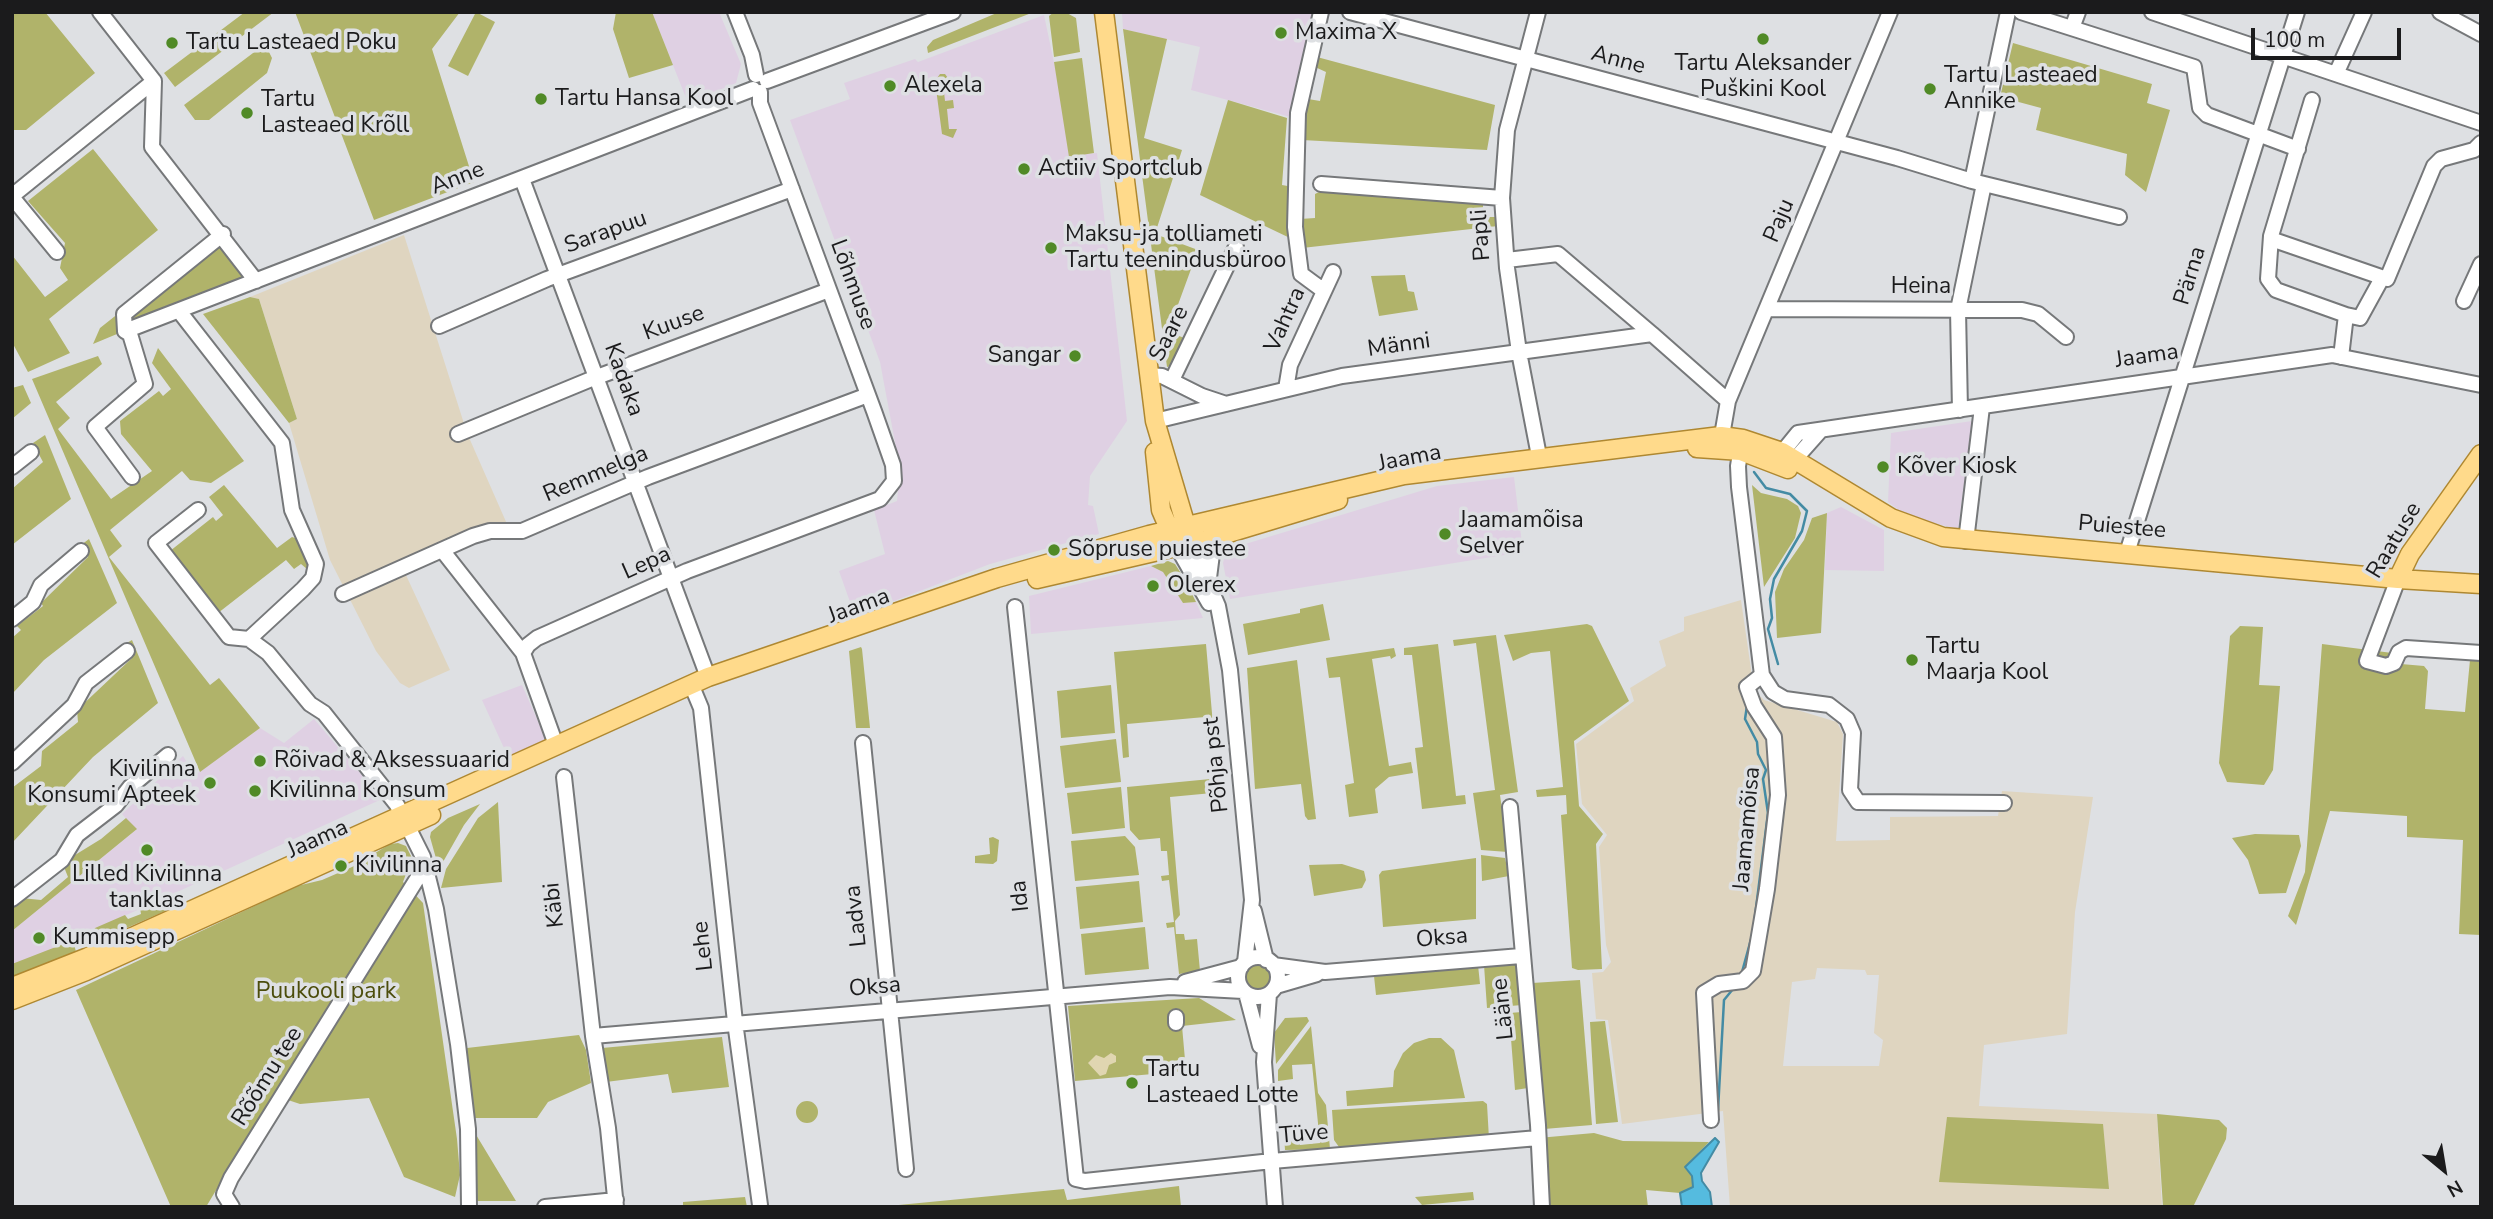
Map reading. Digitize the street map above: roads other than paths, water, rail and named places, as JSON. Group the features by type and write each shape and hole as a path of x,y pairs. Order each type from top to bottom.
{"main road":[{"path":"1104,12 1155,421 1180,536"},
{"name":"Jaama","path":"12,987 88,957 493,782 693,689 708,677 997,578 1180,536 1228,533 1407,481 1720,442"},
{"name":"Jaama","path":"12,1000 86,971 406,820 555,745 693,689 916,612 1404,475 1539,456 1720,442 1742,445 1785,460"},
{"name":"Raatuse","path":"2398,579 2410,554 2481,454"},
{"name":"Puiestee","path":"1785,460 1842,486 1858,500 1919,529 1966,541 2127,552 2398,579 2481,584"}],"street":[{"path":"100,12 153,81 152,147 223,234 256,281"},
{"name":"Lõhmuse","path":"735,12 752,55 759,84 760,103 892,464 894,481 886,492"},
{"name":"Anne","path":"125,331 522,179 759,84 953,12"},
{"path":"1321,12 1298,113 1295,227 1301,274 1324,290"},
{"name":"Anne","path":"1350,12 1978,183 2119,217"},
{"name":"Papli","path":"1538,12 1507,130 1502,198 1519,352 1539,456"},
{"name":"Paju","path":"1720,442 1728,401 1890,12"},
{"path":"1960,410 1958,310 2008,12"},
{"path":"2021,12 2194,67 2200,108 2207,115 2298,149"},
{"path":"2072,28 2078,12"},
{"path":"2152,12 2481,123"},
{"name":"Pärna","path":"2127,552 2297,12"},
{"path":"2336,74 2364,12"},
{"path":"2440,12 2481,34"},
{"path":"57,252 12,196 153,81"},
{"path":"2312,100 2271,239 2268,279 2276,290 2360,318 2382,278"},
{"path":"2271,239 2387,279 2434,166 2441,159 2474,150 2481,143"},
{"name":"Kadaka","path":"522,179 598,376 708,677"},
{"path":"1321,184 1502,198"},
{"name":"Sarapuu","path":"439,326 558,275 792,189"},
{"path":"132,477 95,427 145,384 130,334 125,331 124,314 223,234"},
{"name":"Saare","path":"1149,375 1172,380 1236,247"},
{"path":"1507,260 1558,254 1728,401"},
{"path":"2464,300 2481,264"},
{"name":"Vahtra","path":"1286,389 1290,365 1333,272"},
{"name":"Kuuse","path":"458,434 598,376 829,290"},
{"name":"Heina","path":"1768,309 2022,310 2038,314 2066,337"},
{"path":"179,311 282,443 292,510 316,564 313,578 249,639"},
{"path":"2341,357 2346,315"},
{"name":"Männi","path":"1202,404 1227,404 1342,376 1652,334"},
{"name":"Jaama","path":"1785,460 1798,433 2332,355 2481,385"},
{"path":"1172,380 1202,404"},
{"name":"Remmelga","path":"343,594 490,531 523,531 637,482 868,395"},
{"path":"1155,421 1202,404"},
{"path":"1966,541 1982,407"},
{"name":"Jaamamõisa","path":"1711,1120 1704,993 1719,984 1743,981 1753,971 1768,888 1778,795 1774,737 1754,706 1747,687 1762,675 1739,487 1742,445"},
{"path":"12,467 31,452"},
{"name":"Lepa","path":"523,653 537,638 672,578 880,499 886,492"},
{"path":"198,510 156,543 229,637 249,639 268,653 310,704 324,713 406,820 425,866 436,909 458,1044 468,1129 470,1207"},
{"path":"1209,583 1212,554 1228,533"},
{"name":"Põhja pst","path":"1180,536 1209,583 1222,626 1234,703 1252,900 1270,962"},
{"name":"Põhja pst","path":"1180,536 1222,626"},
{"path":"442,550 523,653 555,745"},
{"path":"12,619 33,602 41,585 81,551"},
{"name":"Raatuse","path":"2398,579 2367,661 2386,666 2394,663 2399,652 2406,648 2481,653"},
{"name":"Ida","path":"1015,607 1054,995 1076,1179"},
{"path":"12,763 33,740 74,705 86,683 127,651"},
{"path":"1762,675 1773,692 1786,699 1829,705 1847,719 1853,733 1850,790 1858,802 2004,803"},
{"name":"Lehe","path":"693,689 701,708 734,1023 760,1205"},
{"name":"Ladva","path":"863,743 906,1169"},
{"path":"12,899 62,860 78,835 117,805 130,787 169,755"},
{"name":"Käbi","path":"564,778 592,1032 616,1203"},
{"name":"Lääne","path":"1510,807 1542,1207"},
{"name":"Rõõmu tee","path":"232,1207 224,1194 231,1178 425,866"},
{"name":"Põhja pst","path":"1243,965 1252,900"},
{"name":"Oksa","path":"1272,990 1325,972 1521,956"},
{"path":"1264,1062 1272,990 1278,977 1270,962 1256,958 1243,965 1239,982 1245,992 1264,1062 1275,1207"},
{"name":"Oksa","path":"1270,962 1325,972"},
{"name":"Oksa","path":"1170,987 1243,965"},
{"name":"Oksa","path":"592,1032 1170,987 1245,992"},
{"path":"1245,992 1257,997 1272,990"},
{"name":"Tüve","path":"1076,1179 1085,1181 1272,1161 1538,1138"},
{"path":"545,1207 616,1203"}],"water":[{"path":"1715,1138 1719,1142 1701,1173 1702,1181 1710,1192 1712,1207 1682,1207 1680,1193 1693,1187 1692,1176 1685,1167"}],"waterway":[{"path":"1754,472 1766,488 1790,494 1807,511 1802,531 1774,579 1770,599 1772,618 1768,629 1778,664"},
{"path":"1742,972 1753,932 1768,813 1763,779 1766,770 1758,754 1757,742 1745,719 1747,706"},
{"path":"1718,1110 1724,1000 1733,989"}],"place":[{"name":"Maxima X","path":"1281,33"},
{"name":"Tartu Aleksander Puškini Kool","path":"1763,39"},
{"name":"Tartu Lasteaed Poku","path":"172,43"},
{"name":"Alexela","path":"890,86"},
{"name":"Tartu Lasteaed Annike","path":"1930,89"},
{"name":"Tartu Hansa Kool","path":"541,99"},
{"name":"Tartu Lasteaed Krõll","path":"247,113"},
{"name":"Actiiv Sportclub","path":"1024,169"},
{"name":"Maksu-ja tolliameti Tartu teenindusbüroo","path":"1051,248"},
{"name":"Sangar","path":"1075,356"},
{"name":"Kõver Kiosk","path":"1883,467"},
{"name":"Jaamamõisa Selver","path":"1445,534"},
{"name":"Sõpruse puiestee","path":"1054,550"},
{"name":"Olerex","path":"1153,586"},
{"name":"Tartu Maarja Kool","path":"1912,660"},
{"name":"Rõivad & Aksessuaarid","path":"260,761"},
{"name":"Kivilinna Konsumi Apteek","path":"210,783"},
{"name":"Kivilinna Konsum","path":"255,791"},
{"name":"Lilled Kivilinna tanklas","path":"147,850"},
{"name":"Kivilinna","path":"341,866"},
{"name":"Kummisepp","path":"39,938"},
{"name":"Tartu Lasteaed Lotte","path":"1132,1083"}],"park label":[{"name":"Puukooli park","path":"326,992"}]}
